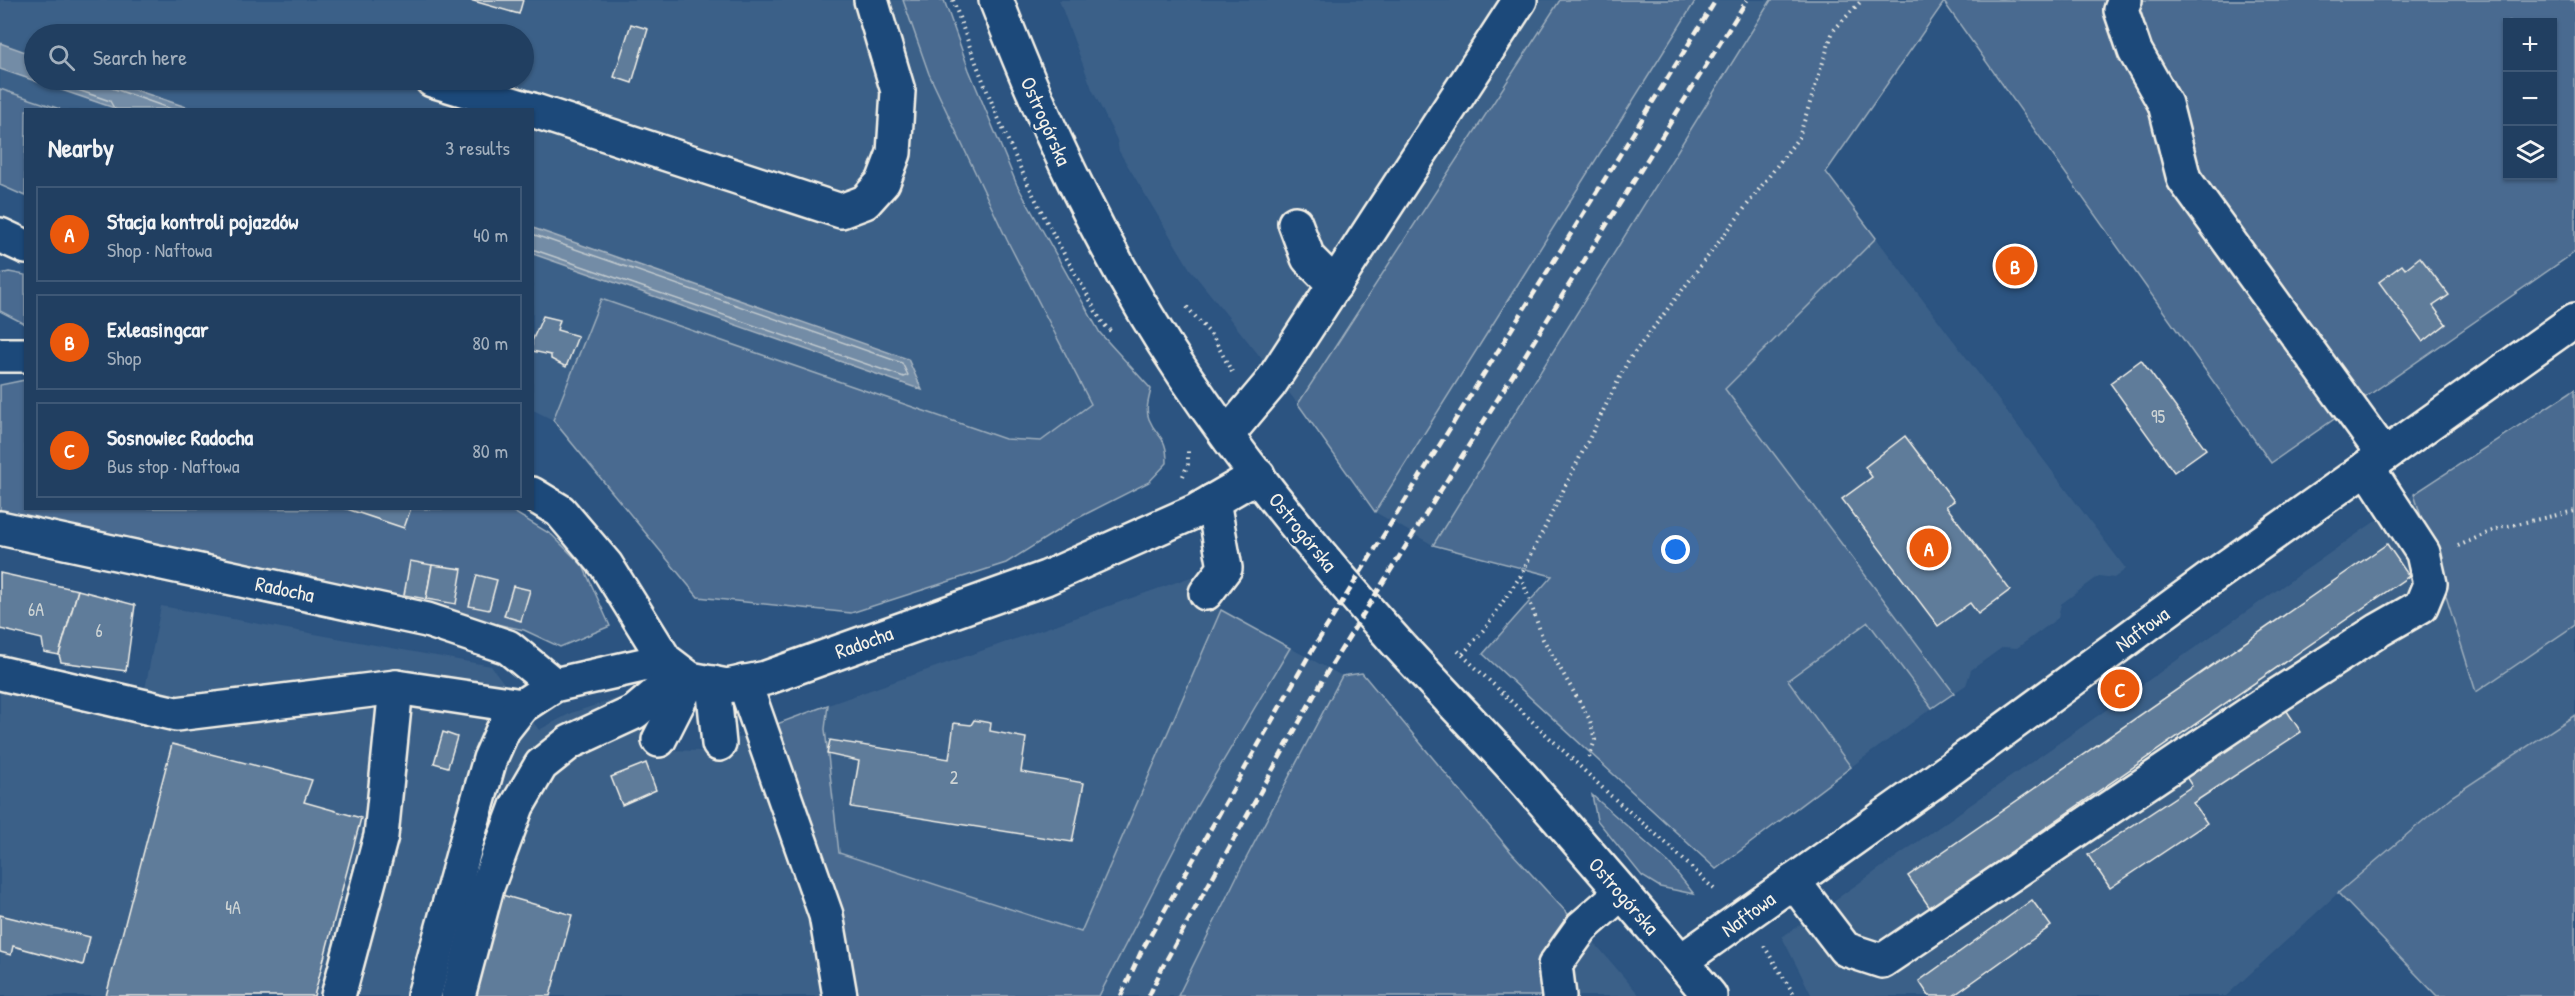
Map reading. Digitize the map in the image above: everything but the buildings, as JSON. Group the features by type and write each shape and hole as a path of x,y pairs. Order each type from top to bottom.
{"street":[{"path":"534,111 841,211 865,202 877,189 883,182 894,153 898,91 870,0"},
{"name":"Ostrogórska","path":"996,0 1045,123 1108,250 1156,330 1227,435 1375,618 1528,784 1710,996"},
{"path":"1227,435 1270,384 1520,0"},
{"path":"1793,881 1845,949 1882,961 2264,704 2379,630 2421,606 2430,584 2423,553 2375,461 2184,179 2165,104 2135,51 2121,10 2125,0"},
{"path":"465,90 525,108"},
{"path":"1295,223 1308,258 1335,285"},
{"path":"0,235 24,246"},
{"name":"Naftowa","path":"1681,961 2375,461 2575,320"},
{"path":"0,355 24,355"},
{"name":"Radocha","path":"0,528 427,620 508,647 554,685 699,676 766,678 1046,578 1153,531 1258,475"},
{"path":"534,495 560,511 699,676 826,915 840,996"},
{"path":"1206,593 1225,568 1213,501"},
{"path":"0,673 176,714 396,687 522,706"},
{"path":"659,740 699,676"},
{"path":"699,676 718,744"},
{"path":"458,996 487,887 517,806 541,765 570,742 635,712 699,676"},
{"path":"424,996 490,759 503,730 522,706 554,685"},
{"path":"338,996 381,836 396,687"},
{"path":"1559,996 1555,964 1582,927 1621,893"}],"path":[{"path":"1795,996 1771,955 1741,918 1694,868 1610,795 1462,654 1486,627 1521,575 1628,361 1799,137 1833,31 1862,0"},
{"path":"1182,300 1206,327 1221,351"},
{"path":"1179,481 1188,464 1188,445"},
{"path":"2423,553 2450,551 2499,528 2575,511"},
{"path":"1521,575 1543,639 1590,720 1595,740 1588,758"}],"shaded area":[{"path":"0,0 903,0 929,74 1007,240 1091,404 1040,441 1005,439 601,299 553,420 534,410 534,108 54,108 0,89"},
{"path":"903,0 944,0 969,70 1017,185 1100,333 1151,389 1147,412 1165,447 1167,463 1149,482 1076,519 1006,563 851,613 698,597 553,420 601,299 1005,439 1041,441 1091,404 1007,240 929,74"},
{"path":"1059,0 1560,0 1298,404 1190,269 1119,151 1117,140 1092,89"},
{"path":"1560,0 1696,0 1375,512 1298,404"},
{"path":"1696,0 1771,0 1433,545 1375,512"},
{"path":"1771,0 2575,0 2575,252 2271,463 1944,2 1826,172 1876,238 1725,389 1954,693 1932,708 1868,622 1788,680 1851,767 1716,869 1483,654 1552,576 1433,545"},
{"path":"0,89 57,108 24,108 24,196 0,185"},
{"path":"1876,238 2126,569 2114,578 2099,576 2061,604 2058,618 2017,648 2003,647 1971,670 1966,685 1954,693 1725,389"},
{"path":"9,272 24,275 24,323 0,311 0,274"},
{"path":"24,380 24,510 511,510 552,535 583,566 610,626 560,647 524,630 0,514 0,385"},
{"path":"2575,389 2575,625 2476,692 2414,494"},
{"path":"2414,494 2476,691 2575,625 2575,715 2451,797 2338,893 2226,996 1812,996 1782,937"},
{"path":"1191,577 1221,610 1082,932 839,853 825,729 828,705"},
{"path":"161,606 491,666 539,730 571,713 621,697 667,750 700,751 745,736 814,929 824,996 0,996 0,653 145,689"},
{"path":"1221,610 1290,648 1196,807 1099,996 824,996 814,929 745,736 828,705 825,729 839,853 1081,932"},
{"path":"1868,621 1932,708 1851,767 1788,681"},
{"path":"1290,648 1342,676 1239,872 1178,996 1099,996 1196,807"},
{"path":"1362,673 1511,852 1592,940 1557,996 1178,996 1239,872 1342,676"},
{"path":"2575,715 2575,996 2437,996 2338,893 2451,797"},
{"path":"1592,795 1669,863 1694,894 1660,887 1642,876 1597,820"},
{"path":"1592,940 1640,996 1557,996"}],"water":[{"path":"0,43 24,51 24,77 0,69"},
{"path":"61,90 136,90 189,108 114,108"},
{"path":"534,228 908,359 922,390 534,254"}],"railway":[{"path":"1121,996 1141,952 1308,657 1716,0"},
{"path":"1149,996 1163,966 1329,669 1747,0"}],"place":[{"name":"Exleasingcar","path":"2015,266"},
{"name":"Stacja kontroli pojazdów","path":"1929,548"},
{"name":"Sosnowiec Radocha","path":"2120,689"}]}
